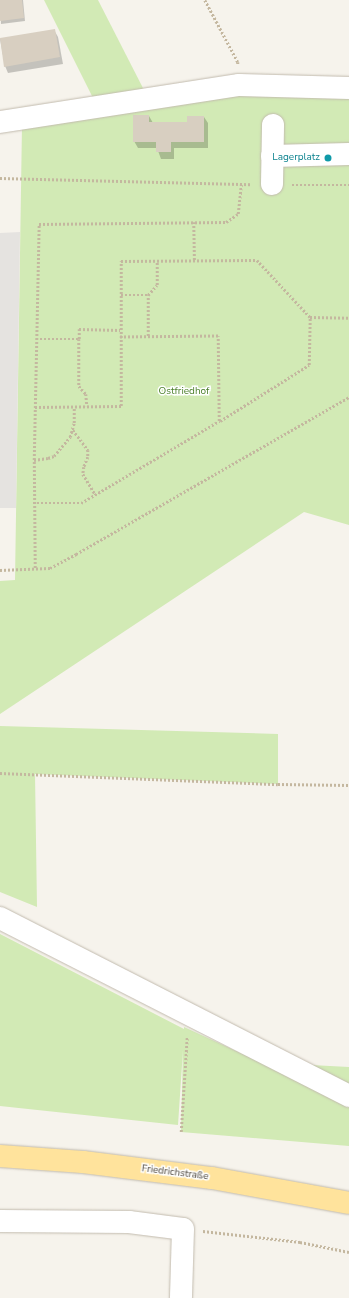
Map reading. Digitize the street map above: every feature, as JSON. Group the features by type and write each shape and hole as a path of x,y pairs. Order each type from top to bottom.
{"main road":[{"name":"Friedrichstraße","path":"0,1156 83,1162 212,1178 349,1203"}],"lane":[{"path":"0,122 239,84 349,88"},
{"path":"272,184 273,125"},
{"path":"272,156 349,154"},
{"path":"0,918 349,1096"},
{"path":"0,1221 129,1222 183,1229 181,1298"}],"path":[{"path":"205,0 238,62 239,84"},
{"path":"0,178 349,185"},
{"path":"35,568 33,502 38,224 226,222 238,214 241,184"},
{"path":"194,222 195,261"},
{"path":"33,502 80,502 219,421 309,366 310,317 257,260 121,261 121,406 35,406"},
{"path":"148,336 148,295 157,285 157,261"},
{"path":"121,295 148,295"},
{"path":"310,317 349,318"},
{"path":"87,406 86,394 79,386 79,329 120,330"},
{"path":"120,337 218,336 219,421"},
{"path":"36,339 79,339"},
{"path":"0,570 50,568 349,397"},
{"path":"34,460 54,456 70,437 73,430 74,406"},
{"path":"73,430 88,450 88,457 83,474 95,494"},
{"path":"0,773 278,784 349,785"},
{"path":"181,1132 189,1014"},
{"path":"183,1229 300,1242 349,1252"}],"green space":[{"path":"44,0 98,0 145,92 94,100"},
{"name":"Ostfriedhof","path":"254,87 349,92 349,525 304,512 0,714 0,581 15,580 22,124"},
{"path":"0,726 278,734 278,784 35,774 37,907 0,892"},
{"path":"0,934 184,1029 184,1027 247,1056 311,1065 349,1067 349,1146 181,1132 183,1050 178,1125 0,1106"}],"shaded area":[{"path":"20,232 16,508 0,508 0,233"}],"building":[{"path":"0,0 22,0 24,18 0,21"},
{"path":"55,29 60,57 4,67 0,38"},
{"path":"133,115 149,115 149,122 187,122 187,116 204,116 204,142 171,142 171,152 156,152 156,142 133,142"}],"place":[{"name":"Lagerplatz","path":"328,158"}]}
